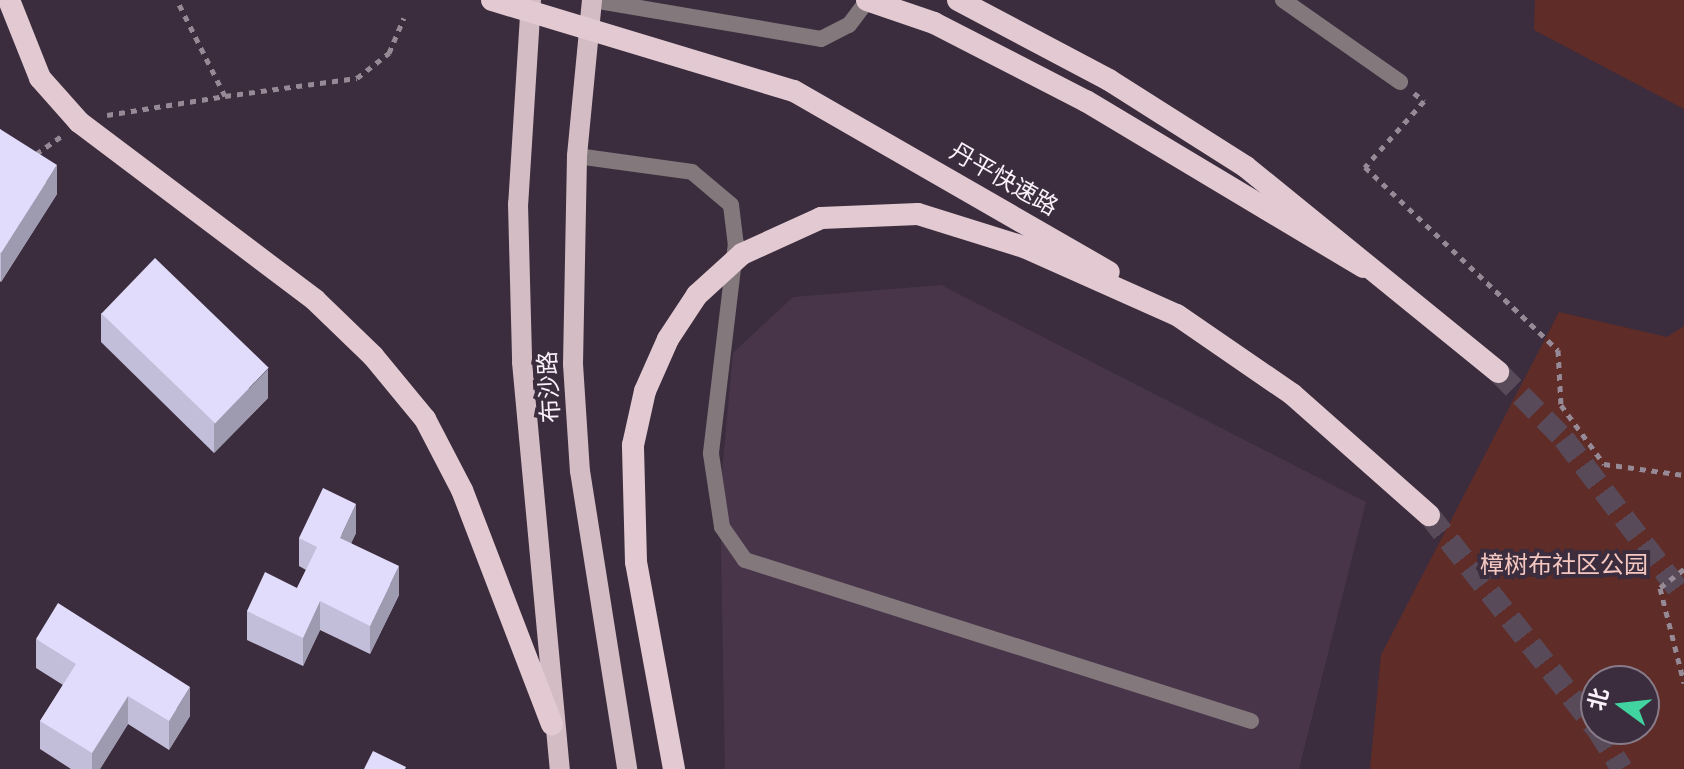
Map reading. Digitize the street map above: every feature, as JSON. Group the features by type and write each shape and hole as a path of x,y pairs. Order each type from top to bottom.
{"highway":[{"path":"9,0 40,78 79,122 315,300 373,356 425,419 462,490 552,724"},
{"name":"丹平快速路","path":"492,0 794,91 1177,315 1292,394 1429,515"},
{"path":"868,0 934,23 1086,101 1363,267"},
{"path":"958,0 1109,80 1246,167 1363,267 1498,372"},
{"path":"674,769 636,562 633,445 645,391 668,339 697,295 742,254 821,218 866,211 918,214 1024,247 1177,315"}],"main road":[{"name":"布沙路","path":"531,0 518,204 522,362 552,724 560,769"},
{"name":"布沙路","path":"592,0 577,156 571,269 580,471 627,769"}],"street":[{"path":"592,0 821,39 849,25 868,0"},
{"path":"1283,0 1400,82"},
{"path":"577,156 692,172 731,205 736,243 711,454 722,527 745,560 1251,721"}],"path":[{"path":"177,0 225,96"},
{"path":"101,118 225,96 357,78 389,53 404,18"},
{"path":"1400,82 1424,101 1365,167 1558,350 1561,405 1604,464 1684,475"},
{"path":"36,154 76,130"},
{"path":"1684,569 1660,588 1684,683"}],"shaded area":[{"path":"941,285 1366,502 1299,769 725,769 720,494 733,353 793,297"}],"green space":[{"path":"1535,0 1684,0 1684,109 1534,30"},
{"name":"樟树布社区公园","path":"1559,312 1667,337 1684,326 1684,769 1370,769 1381,655"}],"building":[{"path":"0,129 57,165 1,253 0,252"},
{"path":"155,258 269,368 215,423 102,313"},
{"path":"323,488 356,504 340,538 399,566 370,626 320,601 303,638 247,611 265,572 297,588 317,547 299,538"},
{"path":"58,603 190,687 169,721 128,696 92,753 40,721 76,664 36,639"},
{"path":"373,751 406,767 405,769 364,769"}],"tunnel":[{"path":"1498,372 1564,439 1684,597"},
{"path":"1429,515 1580,708"},
{"path":"1607,745 1622,769"}]}
